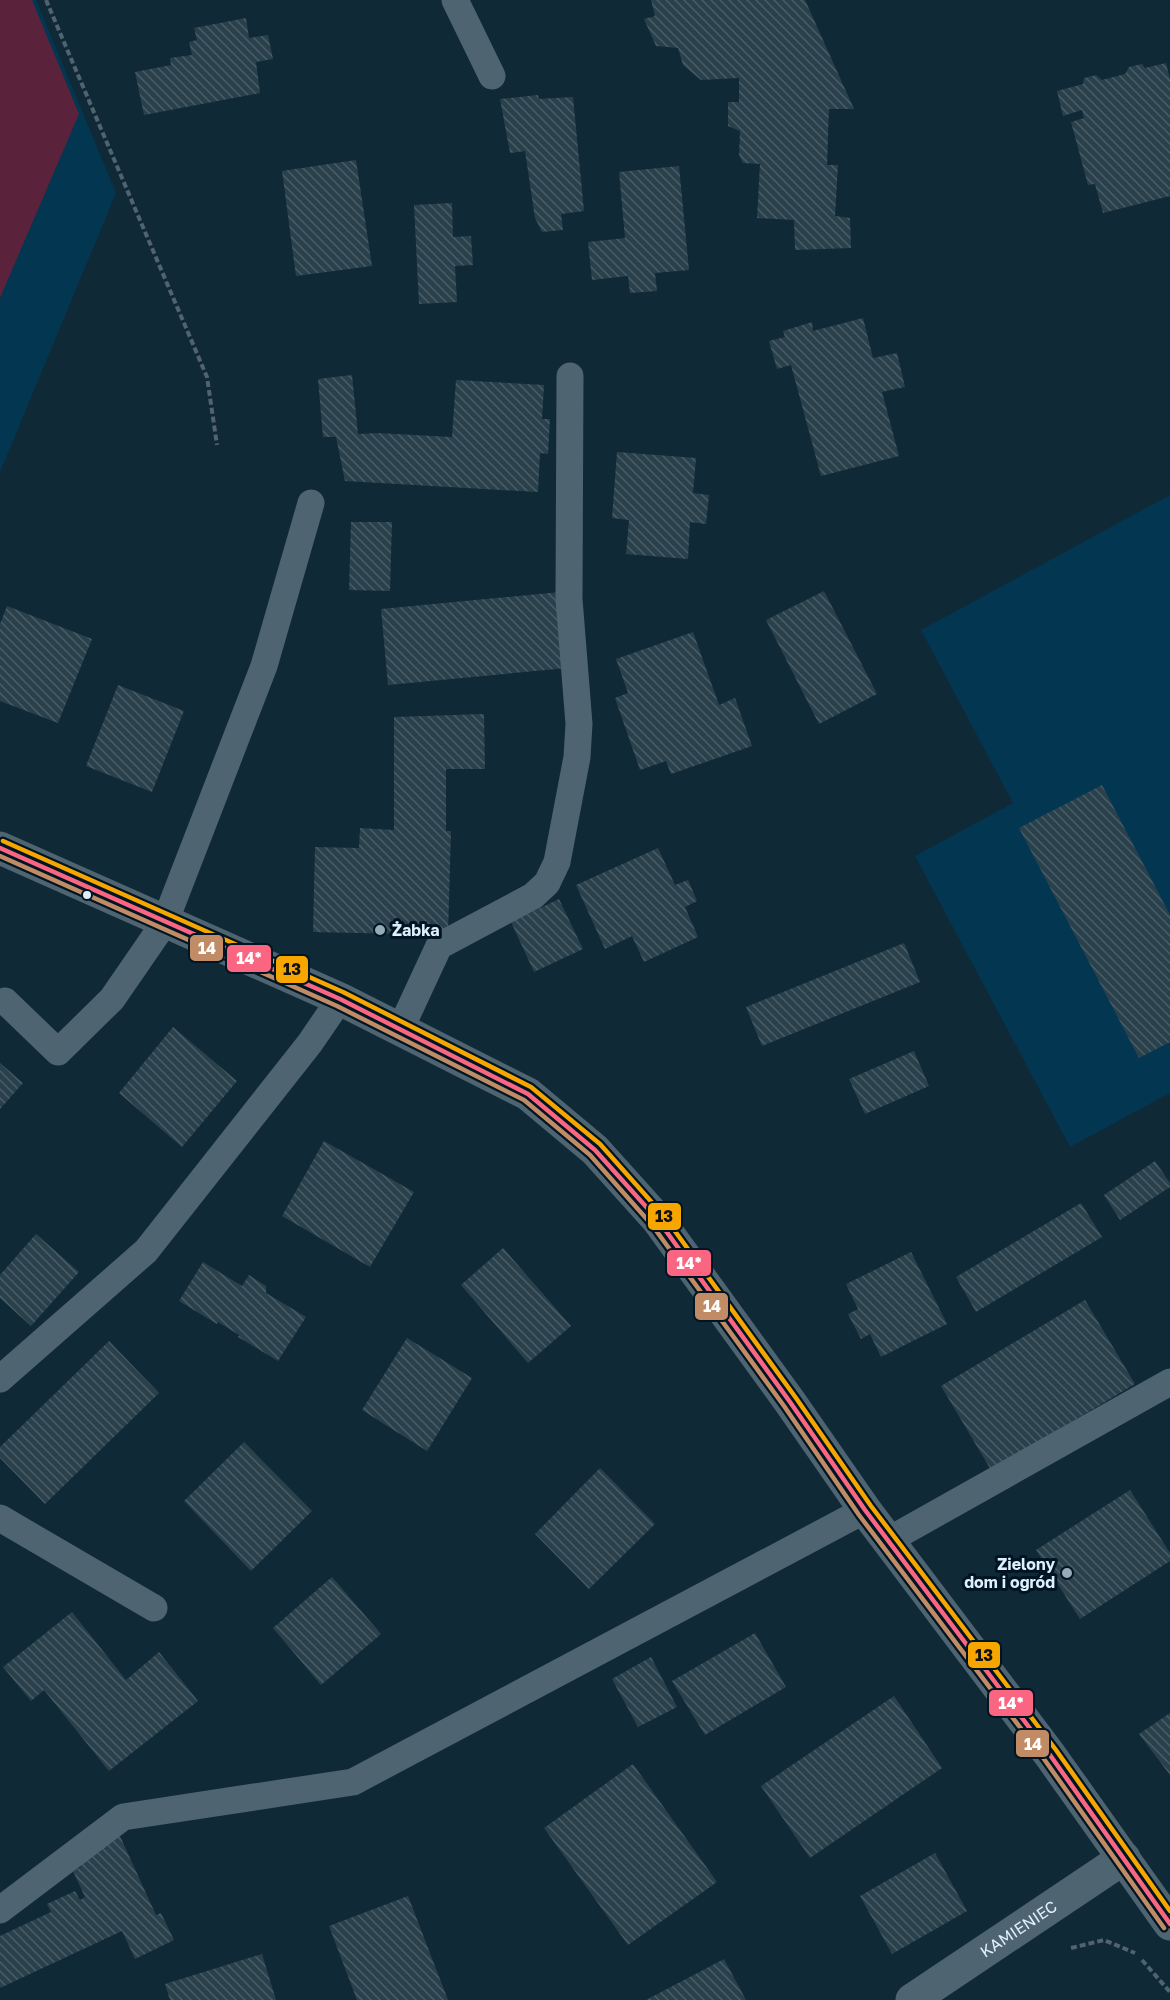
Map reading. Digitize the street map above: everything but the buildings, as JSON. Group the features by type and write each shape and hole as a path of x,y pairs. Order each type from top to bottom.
{"main road":[{"path":"0,848 340,999 528,1094 595,1150 658,1220 865,1510 1050,1755 1170,1924"},
{"name":"KAMIENIEC","path":"912,2000 1124,1858"}],"lane":[{"path":"455,0 492,76"},
{"path":"400,1030 440,946 533,896 547,883 557,862 577,757 579,724 569,599 570,376"},
{"path":"5,1001 58,1052 112,999 165,922 264,666 311,503"},
{"path":"0,1379 146,1251 310,1044 340,999"},
{"path":"889,1540 1170,1382"},
{"path":"0,1910 123,1817 353,1782 865,1510"},
{"path":"0,1518 154,1608"}],"path":[{"path":"46,0 207,377 217,445"},
{"path":"1045,1910 1069,1949 1104,1940 1136,1953 1170,1992"}],"shaded area":[{"path":"0,0 36,0 116,193 0,472"},
{"path":"0,0 32,0 79,114 0,298"},
{"path":"1170,495 1170,1093 1070,1147 915,856 1013,803 921,630"}],"transit line":[{"name":"13","path":"3,841 343,992 531,1087 600,1144 664,1216 871,1506 1056,1750 1170,1911"},
{"name":"14*","path":"0,848 340,999 528,1094 595,1150 658,1220 865,1510 1050,1755 1170,1924"},
{"name":"14","path":"0,856 337,1006 524,1100 590,1155 652,1225 784,1406 859,1515 1044,1759 1164,1928"}],"place":[{"name":"Żabka","path":"380,930"},
{"name":"Zielony dom i ogród","path":"1067,1573"}]}
